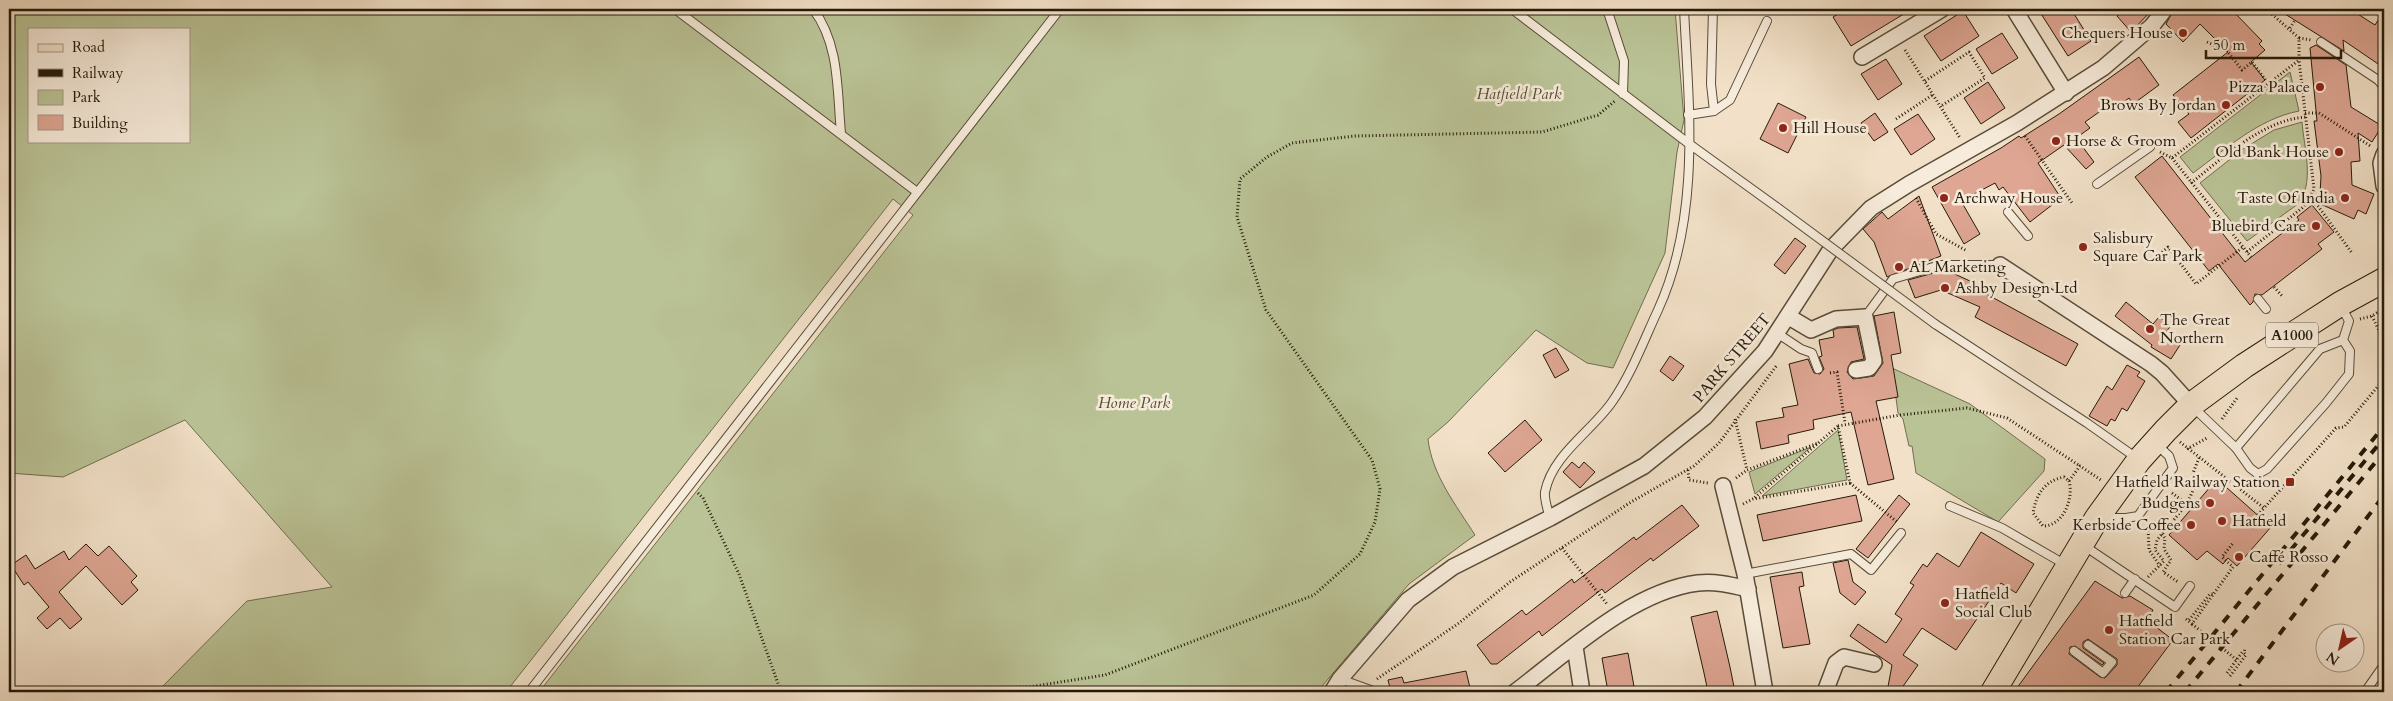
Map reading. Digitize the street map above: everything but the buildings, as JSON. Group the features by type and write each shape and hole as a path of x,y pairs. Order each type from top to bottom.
{"main road":[{"name":"A1000","path":"1993,692 2097,518 2147,452 2191,405 2251,361 2340,304 2384,280"}],"street":[{"path":"1862,57 1942,9"},
{"path":"2014,9 2066,93"},
{"name":"PARK STREET","path":"1336,686 1408,600 1453,567 1550,518 1644,466 1705,417 1765,351 1789,317 1831,249 1871,208 2066,93 2130,47 2152,26 2165,9"},
{"path":"2380,152 2384,186"},
{"path":"2000,265 2151,364 2162,373 2191,405"},
{"path":"1789,317 1811,330 1836,319 1865,317 1874,361 1869,368 1856,370"},
{"path":"1723,486 1745,574 1765,692"},
{"path":"1515,692 1616,616 1656,595 1699,583 1722,583 1748,589"},
{"path":"1574,647 1582,692"},
{"path":"1825,692 1836,663 1844,657 1874,664"}],"lane":[{"path":"675,9 917,192"},
{"path":"813,9 820,17 834,53 841,133"},
{"path":"529,692 1060,9"},
{"path":"1512,9 1688,143 1935,324 2087,423 2147,452 2169,456 2173,468 2138,516 2097,518"},
{"path":"1607,9 1624,62 1623,94"},
{"path":"1550,518 1545,493 1556,468 1612,402 1659,308 1675,262 1685,221 1688,179 1688,115 1684,9"},
{"path":"1713,9 1711,84 1714,111"},
{"path":"1688,115 1714,111 1730,100 1767,21"},
{"path":"2321,42 2378,80 2384,87"},
{"path":"2098,184 2150,147"},
{"path":"2008,212 2028,236"},
{"path":"1865,317 1893,280 1940,265 2000,265"},
{"path":"2258,298 2266,309"},
{"path":"2191,405 2236,448 2250,468 2258,474 2267,469 2349,374 2350,351 2343,340 2349,321 2340,304"},
{"path":"1777,333 1801,349 1812,353 1818,368"},
{"path":"2236,448 2320,349 2343,340"},
{"path":"1950,506 2002,528 2068,566"},
{"path":"1745,574 1851,554 1871,570 1901,533"},
{"path":"2081,544 2175,606 2189,587"},
{"path":"2125,593 2135,579"},
{"path":"2074,651 2104,673 2112,662 2088,645"},
{"path":"2365,692 2384,665"},
{"path":"1336,686 1363,688 1376,692"}],"path":[{"path":"2247,252 2309,200 2314,188 2299,60 2299,38 2290,28 2266,9"},
{"path":"2290,28 2295,20"},
{"path":"1896,36 1968,151"},
{"path":"2207,42 2227,51 2242,70 2252,62 2268,83"},
{"path":"1925,81 1969,52 1985,78 1941,106"},
{"path":"2172,158 2299,60"},
{"path":"690,485 703,498 739,574 781,691 1028,688 1105,675 1314,594 1360,554 1376,522 1380,489 1372,460 1266,310 1237,217 1240,179 1267,157 1292,143 1355,136 1542,132 1598,115 1623,94"},
{"path":"1896,119 1934,94"},
{"path":"2191,183 2242,144 2273,126 2293,118 2318,113 2380,152"},
{"path":"2017,123 2072,203"},
{"path":"2150,147 2172,158 2251,257"},
{"path":"1909,184 1936,234 1966,251 2000,265"},
{"path":"2309,200 2318,206 2352,253"},
{"path":"2157,257 2168,247 2196,284 2243,247"},
{"path":"2274,287 2283,297"},
{"path":"2366,317 2372,316 2384,308"},
{"path":"2372,316 2384,341"},
{"path":"2378,326 2384,332"},
{"path":"1363,688 1459,623 1510,582 1631,502 1688,470 1719,442 1781,359 1777,333"},
{"path":"1818,368 1823,374 1836,372 1845,423"},
{"path":"2258,515 2336,428 2344,427 2384,379"},
{"path":"1850,482 1754,499 1838,426 1845,423 1967,408 2008,418 2103,482"},
{"path":"1735,419 1747,470 1819,442"},
{"path":"1838,426 1850,482 1898,523 1901,533"},
{"path":"2207,438 2187,449 2264,508"},
{"path":"2151,573 2164,561 2155,550 2157,540 2187,504 2194,488 2193,474 2199,458"},
{"path":"2069,481 2080,466"},
{"path":"1688,470 1689,480 1723,486"},
{"path":"2064,477 2069,481 2072,490 2065,510 2056,522 2049,526 2039,523 2033,513 2039,492 2058,478 2064,477"},
{"path":"2172,493 2192,508"},
{"path":"2148,526 2149,550 2160,566"},
{"path":"2162,534 2165,538 2164,549 2171,560 2163,572 2189,587"},
{"path":"2192,624 2234,567 2222,557 2233,543"},
{"path":"1562,548 1616,616"},
{"path":"2214,594 2210,594 2190,621 2186,619 2237,660"},
{"path":"2227,673 2245,648 2244,653 2246,655 2230,676"}],"green space":[{"path":"9,9 1675,9 1684,120 1677,152 1665,253 1613,368 1587,363 1536,330 1448,422 1428,439 1434,465 1453,501 1475,535 1409,584 1317,692 539,692 913,215 893,199 506,692 157,692 247,601 332,587 185,420 63,477 9,473"},
{"path":"2290,72 2299,111 2284,115 2256,128 2193,173 2180,157"},
{"path":"2302,122 2307,165 2306,186 2303,196 2298,204 2247,241 2200,183 2243,149 2274,130"},
{"path":"1892,368 1970,404 2045,459 2044,471 1998,522 1916,473 1912,446 1909,446 1903,419 1898,413"},
{"path":"1838,430 1847,480 1762,496"},
{"path":"1811,447 1755,494 1749,472"}],"railway":[{"path":"2166,692 2384,426"},
{"path":"2279,564 2384,438"},
{"path":"2185,692 2384,452"},
{"path":"2236,692 2384,495"}],"place":[{"name":"Chequers House","path":"2183,33"},
{"name":"Pizza Palace","path":"2320,87"},
{"name":"Brows By Jordan","path":"2226,105"},
{"name":"Hill House","path":"1783,128"},
{"name":"Horse & Groom","path":"2056,141"},
{"name":"Old Bank House","path":"2339,152"},
{"name":"Archway House","path":"1944,198"},
{"name":"Taste Of India","path":"2345,198"},
{"name":"Bluebird Care","path":"2316,226"},
{"name":"Salisbury Square Car Park","path":"2083,247"},
{"name":"AL Marketing","path":"1899,267"},
{"name":"Ashby Design Ltd","path":"1945,288"},
{"name":"The Great Northern","path":"2150,329"},
{"name":"Hatfield Railway Station","path":"2290,482"},
{"name":"Budgens","path":"2210,503"},
{"name":"Hatfield","path":"2222,521"},
{"name":"Kerbside Coffee","path":"2191,525"},
{"name":"Caffé Rosso","path":"2239,557"},
{"name":"Hatfield Social Club","path":"1945,603"},
{"name":"Hatfield Station Car Park","path":"2109,630"}],"park label":[{"name":"Hatfield Park","path":"1519,94"},
{"name":"Home Park","path":"1134,403"}]}
